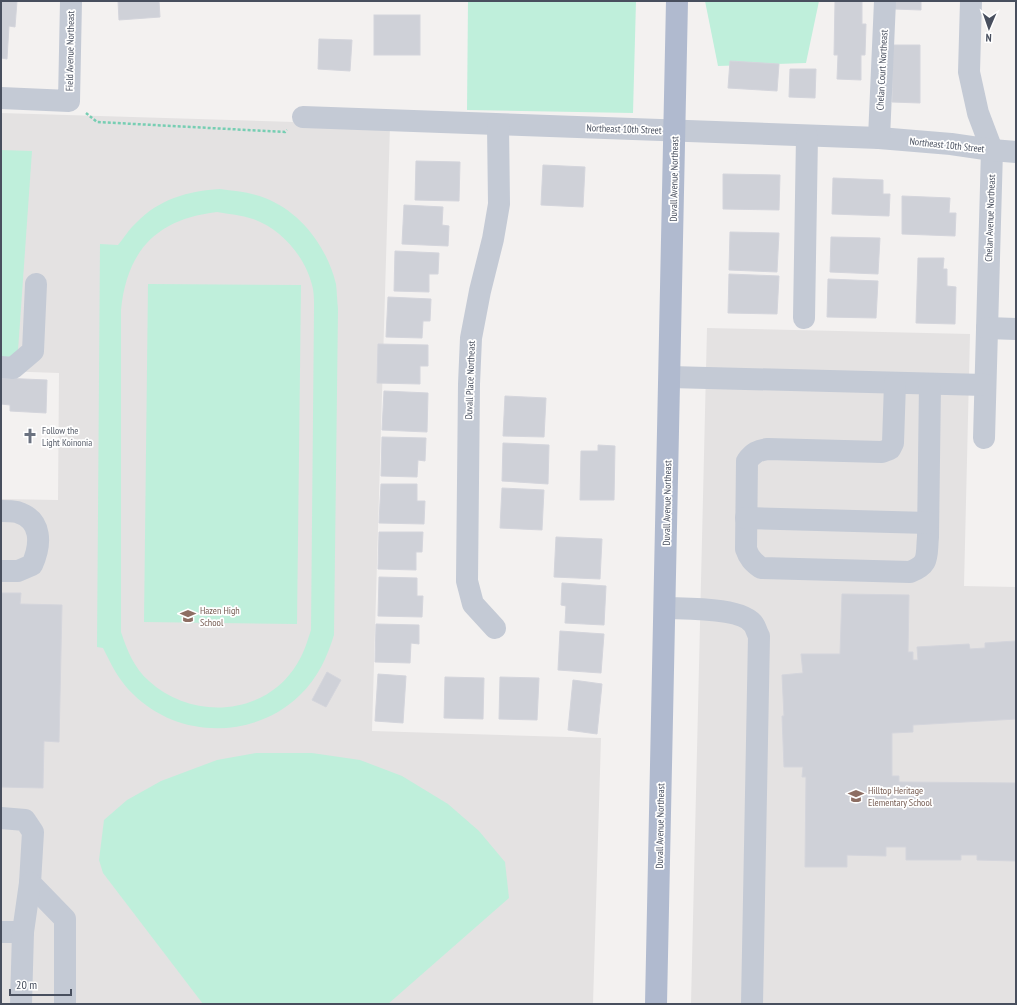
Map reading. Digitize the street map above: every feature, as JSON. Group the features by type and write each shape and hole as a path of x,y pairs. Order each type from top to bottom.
{"main road":[{"name":"Duvall Avenue Northeast","path":"656,1004 677,1"}],"street":[{"name":"Field Avenue Northeast","path":"69,101 70,1"},
{"name":"Chelan Court Northeast","path":"879,138 885,1"},
{"name":"Chelan Avenue Northeast","path":"971,1 969,72 978,113 992,150 984,438"},
{"path":"1,98 69,101"},
{"name":"Northeast 10th Street","path":"303,117 879,138 951,144 1016,152"},
{"name":"Duvall Place Northeast","path":"495,628 473,604 467,581 469,384 471,338 480,291 493,239 499,204 498,125"},
{"path":"804,318 807,136"},
{"path":"1,367 13,368 33,350 36,284"},
{"path":"987,328 1016,328"},
{"path":"670,377 985,385"},
{"path":"895,383 894,443 890,449 882,452 761,449 752,453 747,461 746,549 748,557 761,568 910,572 920,568 926,561 930,384"},
{"path":"1,511 16,512 28,518 37,528 38,539 37,553 32,565 18,571 1,571"},
{"path":"746,518 928,523"},
{"path":"665,608 730,612 743,616 754,624 759,636 752,1004"},
{"path":"1,818 25,820 33,832 30,883 22,932 21,1004"},
{"path":"30,883 65,919 65,1004"},
{"path":"1,932 22,932"}],"path":[{"path":"69,101 97,122 285,132 303,117"}],"shaded area":[{"name":"Hazen High School","path":"1,113 390,125 372,731 601,738 593,1004 1,1004 1,499 58,500 59,373 1,371"},
{"name":"Hilltop Heritage Elementary School","path":"707,328 970,334 964,586 1016,587 1016,1004 691,1004"}],"green space":[{"path":"468,1 636,1 633,113 467,110"},
{"path":"705,1 819,1 806,63 718,66"},
{"path":"1,150 32,151 18,351 9,360 1,359"},
{"path":"220,189 242,192 265,198 290,212 301,222 311,232 319,244 332,270 336,284 338,309 334,635 325,659 312,682 300,695 281,710 261,720 239,726 216,728 193,726 172,719 151,709 128,689 116,672 103,648 97,647 100,244 118,245 133,225 164,202 185,194","holes":["217,212 253,219 274,230 284,238 292,247 305,267 310,278 314,296 311,630 297,664 284,681 267,694 248,703 228,707 207,707 186,703 166,694 149,681 135,665 121,632 121,310 124,289 130,270 138,254 149,241 162,230 178,222 196,216"]},
{"path":"148,284 301,285 297,624 144,622"},
{"path":"256,753 312,753 360,760 402,776 448,804 479,831 505,862 509,898 388,1004 203,1004 103,873 99,860 104,820 127,800 161,781 217,760"}],"building":[{"path":"1,1 17,1 15,27 9,26 7,59 1,58"},
{"path":"118,1 159,1 160,17 119,20"},
{"path":"835,1 862,1 862,24 866,24 865,55 861,55 861,80 837,79 838,55 834,55"},
{"path":"894,1 921,1 921,10 894,9"},
{"path":"374,15 420,15 420,55 374,55"},
{"path":"319,39 352,40 350,71 318,69"},
{"path":"893,45 920,45 920,103 892,102"},
{"path":"730,61 779,64 777,91 728,88"},
{"path":"790,69 816,69 815,98 789,97"},
{"path":"416,161 460,162 459,201 415,200"},
{"path":"543,165 585,167 583,207 541,205"},
{"path":"723,174 780,175 779,210 723,209"},
{"path":"833,178 883,180 883,194 890,194 889,216 832,214"},
{"path":"902,196 950,198 949,213 956,213 955,236 902,234"},
{"path":"404,205 443,207 442,225 449,226 448,246 402,244"},
{"path":"730,232 779,233 777,272 729,270"},
{"path":"831,237 880,238 878,274 830,272"},
{"path":"395,251 439,253 438,274 429,274 429,292 394,291"},
{"path":"918,258 944,258 943,269 947,269 947,286 956,287 955,324 916,323"},
{"path":"729,274 779,276 777,314 728,313"},
{"path":"828,279 878,281 876,318 827,317"},
{"path":"388,297 431,299 430,321 423,321 422,338 386,337"},
{"path":"378,344 428,345 428,366 420,366 420,384 377,383"},
{"path":"1,378 47,380 46,413 10,411 10,405 1,404"},
{"path":"384,391 428,393 427,432 382,430"},
{"path":"505,396 546,398 544,437 503,436"},
{"path":"382,437 426,438 425,461 418,460 417,477 381,476"},
{"path":"503,443 549,445 548,484 502,481"},
{"path":"598,445 615,446 614,500 580,500 581,451 598,451"},
{"path":"381,484 417,484 417,501 425,501 424,524 379,523"},
{"path":"502,488 544,490 542,530 500,528"},
{"path":"379,532 423,532 422,552 416,552 416,570 378,569"},
{"path":"556,537 602,539 600,579 554,577"},
{"path":"379,577 417,578 417,596 423,596 422,617 378,616"},
{"path":"562,583 606,586 604,625 565,623 566,606 561,605"},
{"path":"1,593 21,593 20,604 62,605 59,742 44,741 43,788 1,787"},
{"path":"842,594 909,595 908,652 913,652 913,660 918,660 917,647 969,644 970,649 985,648 985,643 1016,641 1016,719 913,725 913,732 892,733 892,776 899,776 899,782 1016,783 1016,861 977,860 977,855 961,855 961,860 906,860 906,847 886,847 886,856 847,855 847,867 805,867 806,777 802,777 803,767 784,767 782,675 803,673 801,654 840,654"},
{"path":"376,624 419,625 419,644 411,643 410,663 375,662"},
{"path":"560,631 604,634 601,673 558,670"},
{"path":"327,672 341,680 326,707 312,700"},
{"path":"378,674 406,676 403,723 375,721"},
{"path":"445,677 484,678 483,719 444,718"},
{"path":"500,677 539,678 537,720 499,719"},
{"path":"573,680 602,684 597,734 568,730"}],"place":[{"name":"Follow the Light Koinonia","path":"30,436"},
{"name":"Hazen High School","path":"188,616"},
{"name":"Hilltop Heritage Elementary School","path":"856,796"}]}
